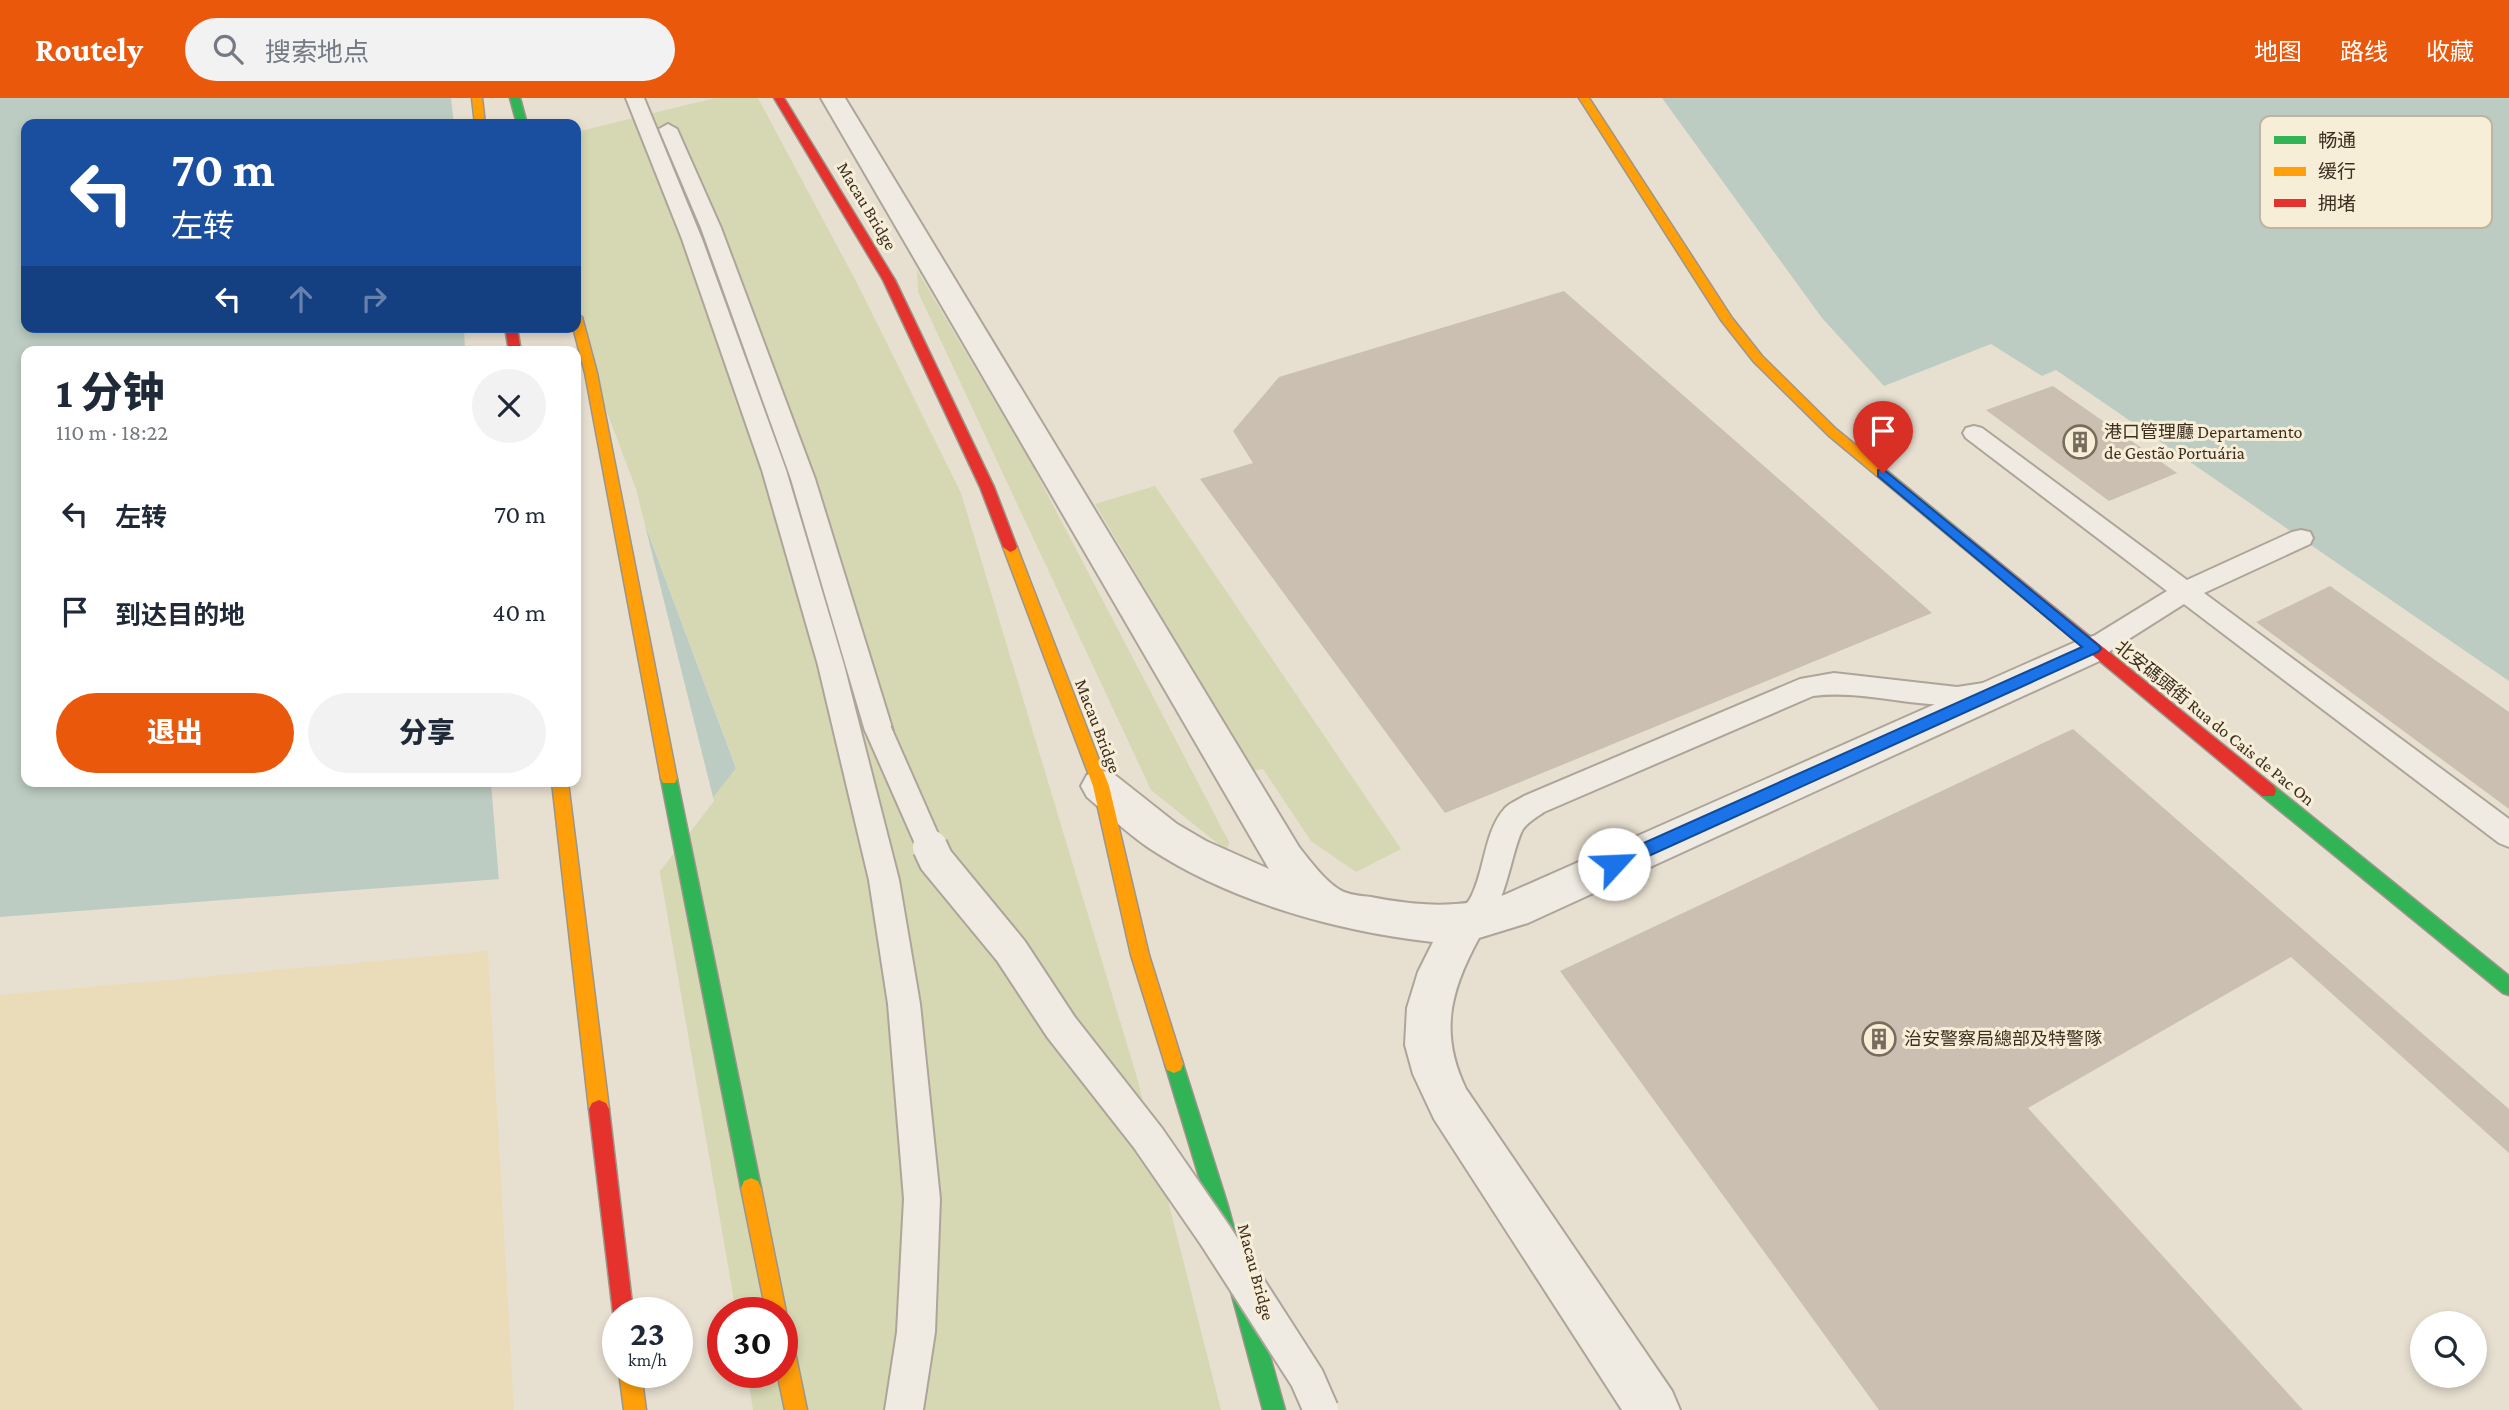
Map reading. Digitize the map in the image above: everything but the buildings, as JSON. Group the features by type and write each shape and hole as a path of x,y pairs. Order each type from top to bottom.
{"main road":[{"path":"477,98 479,119"},
{"path":"515,98 521,119"},
{"name":"Macau Bridge","path":"779,98 889,280 987,487 1101,786 1140,955 1217,1203 1274,1410"},
{"name":"北安碼頭街 Rua do Cais de Pac On","path":"1584,98 1702,279 1718,310 1751,350 1819,421 2093,649 2509,988"},
{"path":"580,333 591,373 663,751 773,1297"},
{"path":"561,787 621,1297"},
{"path":"633,1388 635,1410"},
{"path":"791,1388 796,1410"}],"street":[{"path":"833,98 1285,859 1301,880 1329,905"},
{"path":"1101,786 1164,837 1216,865 1264,886 1329,905 1411,922 1466,923 1513,910 1994,691 2093,649"},
{"path":"1466,923 1446,955 1433,991 1427,1023 1431,1062 1450,1104 1653,1410"}],"lane":[{"path":"635,98 692,239 774,470 831,665 884,880 904,1004 922,1199 916,1332 904,1410"},
{"path":"653,98 711,228 803,479 879,731 936,860 1011,951 1060,1027 1155,1149 1307,1378 1321,1410"},
{"path":"1974,432 2509,835"},
{"path":"2093,649 2185,591 2301,538"},
{"path":"1466,923 1482,907 1497,869 1505,836 1515,817 1534,804 1809,686 1834,683 1957,697 1994,691"}],"green space":[{"path":"715,98 758,98 858,285 961,493 1136,1074 1221,1410 753,1410 750,1388 798,1388 798,1297 733,1297 659,867 736,767 581,354 581,346 578,346 573,333 581,333 581,131"},
{"path":"917,270 1030,461 1229,842 1227,851 1151,790 918,292"},
{"path":"1155,486 1401,849 1356,872 1311,841 1263,769 1253,771 1095,504"}],"sand":[{"path":"488,951 514,1410 0,1410 0,995"}],"shaded area":[{"path":"0,98 486,98 494,119 21,119 21,333 573,333 578,346 21,346 21,787 581,787 581,354 736,768 659,867 0,917"},
{"path":"1662,98 2509,98 2509,681 2056,370 2042,376 1991,344 1884,386 1822,318"}],"pier":[{"path":"451,98 490,98 497,119 453,119"},
{"path":"464,333 577,333 636,489 714,801 661,870 499,882 491,787 581,787 581,346 465,346"}],"traffic: fast":[{"path":"515,98 521,119"},
{"path":"669,779 751,1188"},
{"path":"2268,791 2509,987"},
{"path":"1174,1064 1217,1203 1274,1410"}],"traffic: slow":[{"path":"477,98 479,119"},
{"path":"1584,98 1727,320 1758,359 1832,432 1965,542"},
{"path":"580,333 591,373 669,779"},
{"path":"1010,547 1101,786 1140,955 1174,1064"},
{"path":"561,787 599,1109"},
{"path":"751,1188 773,1297"},
{"path":"632,1388 635,1410"},
{"path":"791,1388 796,1410"}],"traffic: jam":[{"path":"779,98 889,280 987,487 1010,547"},
{"path":"512,333 514,346"},
{"path":"1965,542 2268,791"},
{"path":"599,1109 621,1297"}],"place":[{"name":"港口管理廳 Departamento de Gestão Portuária","path":"2080,442"},
{"name":"治安警察局總部及特警隊","path":"1879,1039"}],"route":[{"path":"1614,864 1994,691 2093,649 1883,473"}]}
